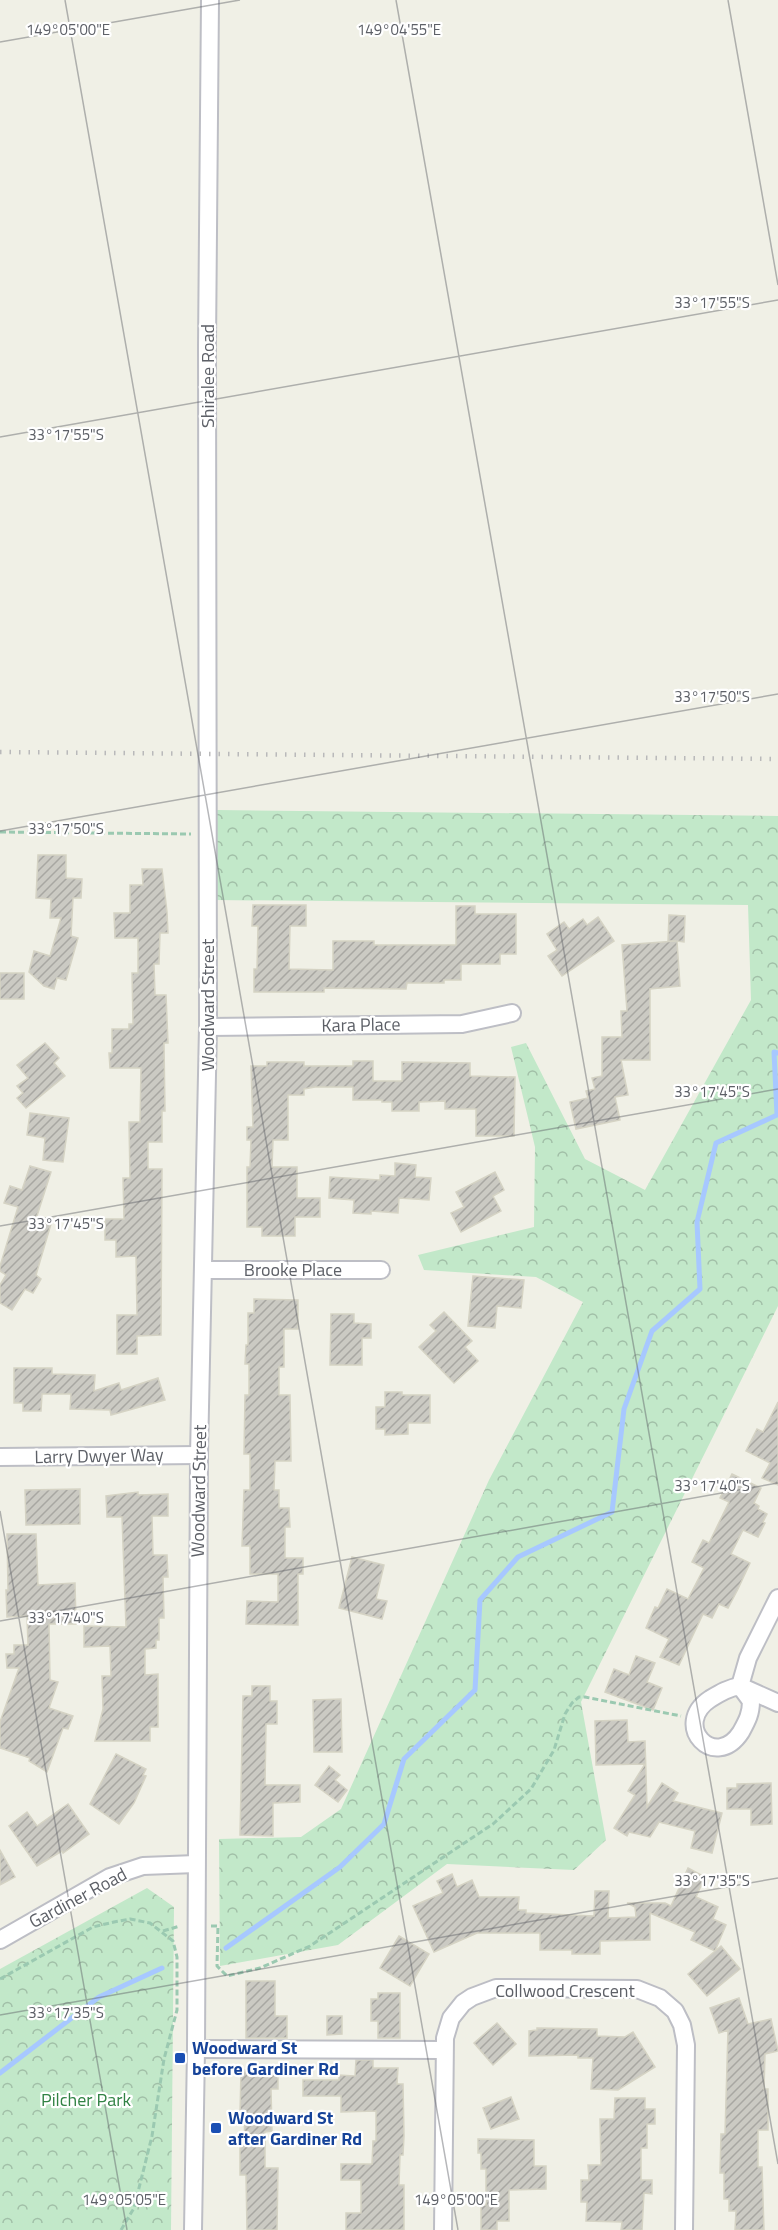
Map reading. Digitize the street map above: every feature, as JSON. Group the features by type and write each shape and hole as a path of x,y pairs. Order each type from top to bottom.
{"street":[{"name":"Shiralee Road","path":"207,752 210,0"},
{"name":"Woodward Street","path":"193,2230 196,2049 198,1455 208,1027 207,752"},
{"name":"Kara Place","path":"208,1027 462,1024 512,1012"},
{"name":"Brooke Place","path":"204,1270 381,1270"},
{"name":"Larry Dwyer Way","path":"0,1457 198,1455"},
{"path":"740,1686 748,1658 778,1598"},
{"path":"740,1686 751,1701 749,1718 735,1740 728,1746 719,1748 709,1746 697,1733 694,1719 701,1705 729,1688 740,1686 778,1703"},
{"name":"Gardiner Road","path":"0,1940 110,1877 143,1866 196,1864"},
{"name":"Collwood Crescent","path":"443,2230 444,2050 448,2027 456,2010 472,1997 496,1988 637,1989 660,1998 679,2017 686,2045 684,2230"},
{"path":"196,2049 444,2050"}],"path":[{"path":"0,832 207,835"},
{"path":"163,1931 178,1926 218,1926 217,1966 227,1976 260,1968 310,1946 493,1824 531,1789 554,1750 565,1714 572,1703 579,1698 585,1697 694,1719"},
{"path":"0,1979 93,1926 130,1919 150,1923 173,1941 177,1957 177,2010 164,2059 152,2136 134,2208 121,2230"}],"green space":[{"path":"217,810 778,816 778,1306 581,1702 606,1840 574,1870 447,1864 338,1945 220,1966 219,1839 301,1837 341,1809 489,1480 583,1302 536,1277 424,1270 418,1255 534,1227 535,1147 511,1047 526,1043 585,1159 645,1190 751,1000 748,905 215,900"},
{"name":"Pilcher Park","path":"147,1888 174,1907 171,2230 0,2230 0,1969"}],"building":[{"path":"38,855 66,855 66,878 82,879 81,898 73,898 71,936 78,938 66,980 57,978 54,989 44,986 29,972 34,951 50,956 61,918 50,918 51,899 36,898"},
{"path":"142,869 162,869 168,933 160,933 159,964 154,964 155,995 166,995 168,1043 164,1043 165,1111 162,1111 162,1142 148,1142 148,1169 162,1169 161,1335 137,1336 137,1354 117,1354 117,1315 137,1315 136,1256 116,1257 116,1240 105,1240 105,1219 124,1219 123,1178 130,1178 129,1122 140,1122 141,1068 110,1068 112,1029 129,1029 129,1024 133,1024 132,973 138,973 138,938 115,938 114,913 130,913 130,885 143,885"},
{"path":"253,905 306,905 306,926 290,926 289,969 333,970 333,941 374,941 374,945 456,945 456,906 475,906 475,914 516,914 516,954 500,954 500,964 461,964 461,980 444,980 444,983 407,983 406,989 324,988 324,992 254,992 258,926 252,926"},
{"path":"669,915 685,916 684,942 677,941 680,986 650,989 650,1060 621,1060 628,1095 615,1097 620,1120 576,1129 570,1102 588,1098 586,1091 595,1089 592,1078 602,1076 602,1037 622,1037 621,1011 627,1011 622,945 676,941 668,941"},
{"path":"598,917 614,941 562,976 548,956 557,950 547,934 564,922 569,929 583,919 587,925"},
{"path":"0,973 24,973 24,999 0,999"},
{"path":"45,1043 59,1058 54,1063 65,1076 26,1108 17,1098 23,1093 17,1086 28,1078 17,1065"},
{"path":"353,1061 373,1061 373,1081 402,1081 402,1062 470,1063 470,1076 515,1077 514,1136 476,1136 476,1109 445,1109 445,1101 419,1102 419,1111 392,1111 392,1102 353,1100 353,1087 315,1087 304,1089 304,1095 288,1095 288,1140 273,1140 272,1167 297,1167 297,1198 320,1198 320,1217 295,1217 295,1236 262,1236 262,1227 247,1227 247,1167 250,1167 251,1140 247,1140 247,1127 253,1127 251,1066 267,1066 267,1062 304,1062 304,1066 353,1066"},
{"path":"30,1113 69,1118 63,1162 43,1160 45,1138 27,1135"},
{"path":"395,1163 416,1165 415,1177 431,1178 429,1200 399,1198 398,1213 371,1211 371,1214 353,1213 354,1200 329,1198 330,1177 380,1180 380,1175 395,1176"},
{"path":"30,1166 51,1172 36,1219 51,1224 36,1275 41,1279 33,1293 25,1289 12,1310 0,1303 0,1285 6,1275 0,1271 0,1266 18,1207 4,1203 10,1186 22,1190"},
{"path":"495,1172 504,1190 493,1196 501,1211 461,1232 451,1213 464,1207 456,1192"},
{"path":"473,1276 524,1280 521,1308 497,1306 495,1328 468,1326"},
{"path":"254,1299 298,1300 298,1329 284,1329 284,1367 279,1367 279,1395 290,1395 291,1461 275,1461 274,1490 279,1490 279,1508 289,1508 290,1527 285,1527 285,1558 303,1558 303,1574 298,1574 298,1625 246,1624 247,1601 278,1602 278,1574 250,1574 250,1546 242,1546 244,1490 250,1490 250,1454 244,1454 245,1395 249,1395 249,1364 245,1364 246,1345 248,1345 248,1313 254,1313"},
{"path":"444,1312 472,1341 465,1347 478,1361 454,1383 419,1347 436,1331 430,1325"},
{"path":"331,1314 354,1314 354,1323 371,1324 371,1338 362,1338 362,1365 330,1365"},
{"path":"14,1368 52,1368 52,1374 95,1375 94,1391 119,1383 121,1390 158,1378 165,1400 111,1415 110,1410 70,1409 71,1394 42,1394 41,1411 23,1411 23,1403 14,1403"},
{"path":"385,1392 402,1392 402,1395 430,1395 430,1423 408,1423 408,1434 385,1435 385,1429 376,1429 376,1407 385,1407"},
{"path":"778,1402 778,1485 762,1478 770,1463 746,1451 757,1429 763,1432"},
{"path":"732,1474 761,1488 754,1503 759,1506 758,1509 767,1514 763,1522 765,1523 758,1537 743,1530 731,1554 750,1563 738,1589 728,1608 719,1604 712,1618 703,1614 679,1665 660,1657 669,1639 646,1628 655,1607 658,1608 667,1589 688,1599 704,1568 692,1562 703,1540 709,1543 729,1502 720,1498"},
{"path":"80,1489 80,1524 26,1525 25,1490"},
{"path":"138,1492 138,1495 168,1494 168,1516 152,1516 153,1555 167,1555 168,1577 163,1577 164,1618 159,1618 159,1640 156,1640 156,1648 145,1649 145,1675 158,1674 158,1727 150,1727 150,1741 95,1741 103,1709 102,1676 111,1676 110,1646 84,1647 84,1626 126,1627 122,1517 107,1517 106,1496"},
{"path":"7,1534 36,1534 38,1585 75,1583 76,1624 49,1624 50,1680 58,1682 49,1708 73,1716 68,1729 63,1728 47,1772 29,1761 30,1758 0,1748 0,1722 19,1668 7,1668 6,1654 14,1654 14,1645 28,1645 27,1616 7,1617"},
{"path":"352,1557 384,1565 376,1599 387,1601 382,1619 339,1608"},
{"path":"636,1656 655,1663 647,1682 662,1688 653,1710 605,1692 614,1669 629,1675"},
{"path":"252,1686 270,1686 270,1701 277,1701 277,1724 266,1724 265,1785 300,1785 300,1802 273,1803 273,1836 240,1835 243,1696 252,1696"},
{"path":"341,1699 342,1752 314,1752 313,1700"},
{"path":"627,1720 628,1742 645,1741 647,1807 662,1783 678,1793 673,1801 722,1813 712,1853 691,1848 695,1831 659,1822 650,1837 629,1832 627,1836 614,1828 635,1795 628,1791 645,1764 596,1765 595,1721"},
{"path":"116,1754 146,1769 143,1775 146,1776 134,1803 119,1824 90,1804"},
{"path":"329,1766 340,1775 335,1780 347,1790 338,1802 315,1785"},
{"path":"771,1783 772,1824 751,1825 751,1809 727,1809 727,1788 737,1788 737,1784"},
{"path":"68,1804 89,1834 63,1853 62,1851 37,1866 9,1826 27,1812 37,1826"},
{"path":"0,1850 15,1877 0,1885"},
{"path":"688,1868 705,1877 696,1897 718,1907 713,1919 726,1925 715,1951 691,1940 695,1932 650,1913 650,1940 600,1941 600,1954 572,1954 572,1950 540,1950 540,1933 477,1933 434,1952 413,1906 443,1893 437,1881 452,1874 457,1887 472,1880 479,1897 519,1897 518,1910 526,1910 526,1913 594,1916 595,1891 609,1891 608,1918 636,1917 635,1907 627,1903 665,1903 671,1906"},
{"path":"399,1936 429,1954 410,1986 380,1968"},
{"path":"721,1946 740,1969 707,1996 688,1974"},
{"path":"246,1981 275,1981 275,2016 287,2016 287,2038 246,2038"},
{"path":"378,1993 400,1993 400,2038 378,2038 378,2021 371,2021 371,1999 378,1999"},
{"path":"739,1998 748,2024 771,2019 778,2051 765,2054 764,2089 768,2089 768,2130 758,2130 758,2167 762,2167 764,2230 735,2230 736,2211 729,2211 729,2199 724,2199 724,2173 720,2173 721,2134 725,2134 728,2030 719,2033 710,2008"},
{"path":"327,2016 342,2016 342,2034 327,2035"},
{"path":"497,2023 516,2044 493,2065 474,2043"},
{"path":"537,2028 597,2029 597,2036 625,2037 633,2032 655,2067 618,2090 591,2089 593,2058 578,2058 578,2055 529,2056 529,2031 537,2030"},
{"path":"356,2060 373,2060 373,2068 398,2068 397,2084 403,2084 404,2136 403,2155 400,2155 399,2185 404,2185 404,2230 346,2230 346,2213 361,2213 361,2180 341,2180 341,2164 372,2164 373,2141 376,2141 376,2111 341,2112 341,2096 303,2096 303,2080 339,2080 339,2075 355,2076"},
{"path":"278,2066 278,2089 271,2089 272,2131 265,2132 265,2168 278,2168 277,2230 247,2230 246,2175 240,2175 240,2141 245,2141 244,2116 240,2116 241,2070"},
{"path":"511,2097 519,2119 491,2129 483,2108"},
{"path":"615,2098 645,2098 645,2109 655,2109 655,2124 647,2124 647,2148 641,2148 641,2180 652,2180 652,2194 644,2193 642,2230 621,2230 622,2222 586,2221 587,2202 581,2202 581,2180 589,2180 588,2165 601,2165 600,2119 614,2119"},
{"path":"478,2139 534,2140 534,2166 546,2166 546,2189 509,2190 509,2221 497,2221 497,2230 481,2230 481,2205 486,2205 486,2169 481,2169"}],"waterway":[{"path":"226,1948 340,1867 384,1824 404,1759 475,1690 480,1600 518,1557 612,1512 624,1409 652,1331 700,1289 697,1222 716,1143 777,1115 774,1052 778,1053"},
{"path":"0,2073 99,1997 162,1968"}],"railway":[{"path":"0,752 778,759"}],"place":[{"name":"Woodward St before Gardiner Rd","path":"180,2058"},
{"name":"Woodward St after Gardiner Rd","path":"216,2128"}]}
